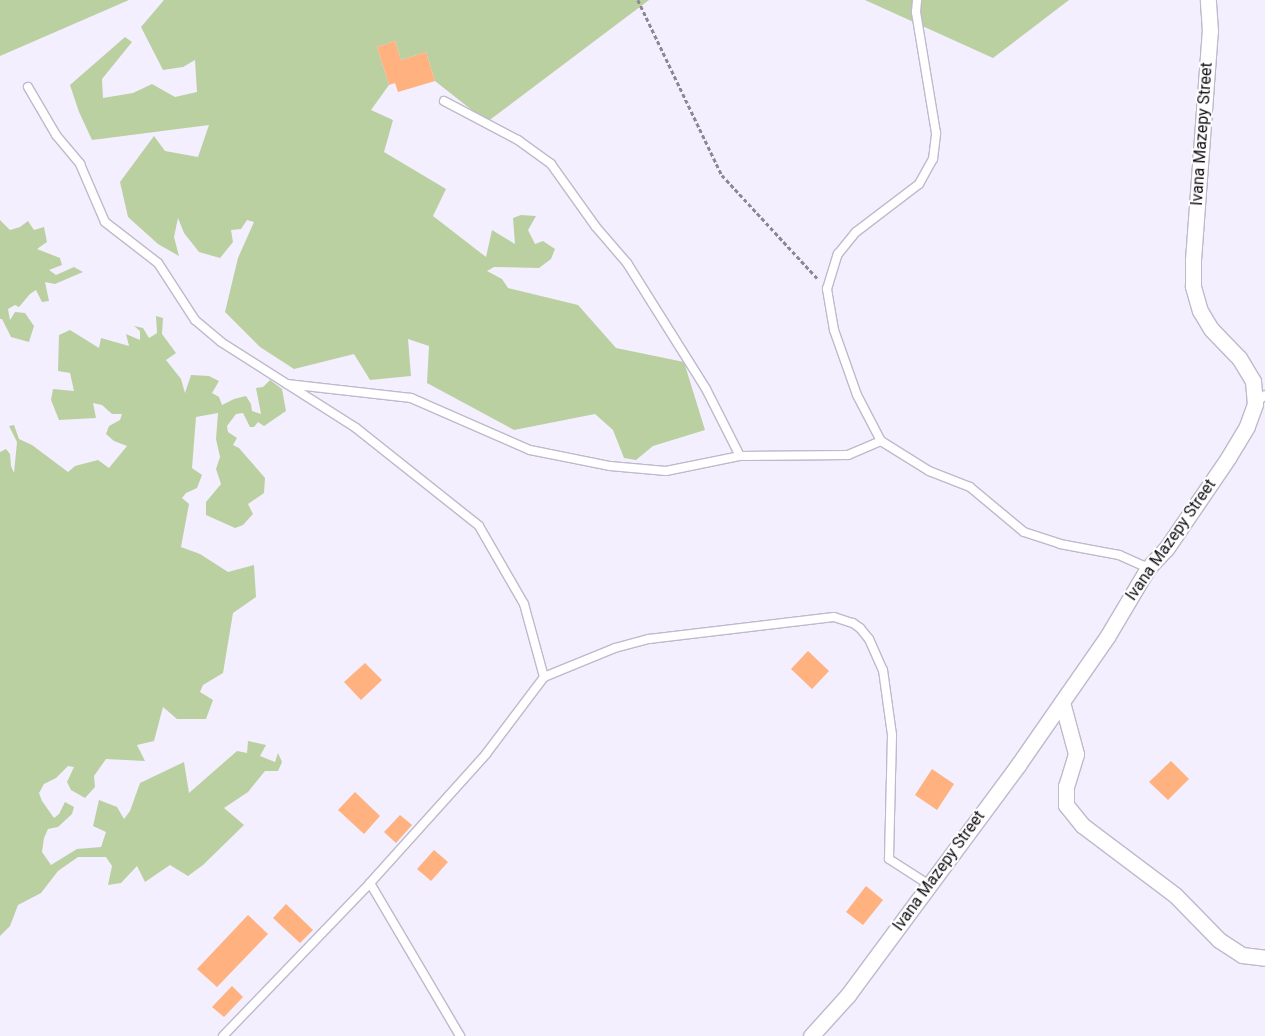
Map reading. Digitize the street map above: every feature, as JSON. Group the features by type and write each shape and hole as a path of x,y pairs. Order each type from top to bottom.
{"street":[{"name":"Ivana Mazepy Street","path":"811,1036 848,995 928,884 1018,765 1107,637 1148,568 1166,549 1228,458 1260,399 1253,381 1239,358 1211,329 1200,311 1193,286 1193,260 1210,31 1208,0"},
{"path":"1062,702 1076,754 1066,786 1066,805 1082,825 1175,896 1219,940 1242,955 1265,958"}],"lane":[{"path":"917,0 916,12 936,133 933,159 919,184 856,232 838,254 827,289 834,330 857,395 881,441 929,471 970,488 1024,532 1060,544 1119,555 1148,568"},
{"path":"28,87 56,135 80,164 105,222 158,263 195,320 221,342 356,428 479,526 524,604 544,677"},
{"path":"444,101 518,140 551,164 596,227 627,263 706,389 740,456"},
{"path":"287,384 411,398 530,450 610,466 666,471 740,456 848,455 881,441"},
{"path":"223,1036 370,882 486,754 544,677 615,648 649,639 820,617 834,617 853,623 869,639 883,670 892,735 889,859 928,884"},
{"path":"370,882 460,1036"}],"path":[{"path":"638,0 722,175 827,289"}],"green space":[{"path":"0,0 129,0 0,56"},
{"path":"164,0 649,0 487,122 435,81 426,52 401,60 395,41 377,47 389,85 371,110 393,120 384,152 446,189 433,216 486,257 492,230 515,244 513,218 521,215 536,216 528,230 535,244 543,241 555,249 551,259 539,268 494,267 487,271 502,279 508,288 578,305 616,348 684,362 705,430 653,446 636,460 624,458 613,430 595,414 514,430 427,383 429,346 408,339 411,376 370,380 354,354 294,369 260,347 225,312 238,258 254,222 247,220 241,229 231,230 233,242 220,258 199,252 184,233 178,218 174,237 179,256 158,244 128,217 120,182 154,136 165,151 198,157 209,125 92,140 79,112 70,85 125,37 132,42 102,79 103,98 133,93 152,84 175,97 197,92 195,60 183,67 163,70 141,27"},
{"path":"865,0 1069,0 993,58"},
{"path":"0,220 10,230 20,227 28,221 34,230 44,227 47,242 37,249 60,258 62,265 49,270 56,275 74,267 83,272 55,284 45,282 49,301 42,302 36,290 19,307 15,305 8,309 10,320 15,312 25,313 34,326 29,342 11,337 2,319 0,319"},
{"path":"156,316 163,318 162,334 176,353 166,360 181,379 185,393 191,375 209,376 219,381 212,393 219,397 222,405 246,396 251,404 252,411 261,414 256,388 263,387 270,380 282,389 286,411 264,426 258,422 254,427 250,427 243,413 236,414 227,426 228,432 237,438 233,445 239,448 265,478 264,493 248,504 253,514 243,525 235,528 206,515 206,502 221,484 216,469 220,457 216,439 218,413 196,417 192,468 202,475 197,488 186,493 182,498 189,504 181,547 200,554 228,572 254,565 256,597 233,613 223,673 203,685 200,692 213,700 206,719 177,719 163,707 154,741 137,745 145,761 106,759 94,776 95,787 85,798 71,790 67,782 74,767 68,766 56,778 44,784 39,793 42,801 54,818 59,814 65,802 74,807 72,814 58,827 48,829 44,838 42,852 51,865 77,849 101,847 106,832 93,826 99,800 117,807 124,819 130,811 140,783 184,762 189,793 237,751 247,753 248,741 266,745 260,756 275,762 278,753 282,762 278,771 265,771 248,792 224,808 244,825 203,865 188,876 170,865 145,882 137,866 121,883 108,885 112,866 106,857 78,857 58,871 41,893 18,905 10,926 0,936 0,452 6,449 10,454 14,473 17,442 9,426 14,425 19,439 32,445 68,472 75,466 98,460 109,468 127,446 114,441 106,434 109,426 120,420 122,414 112,414 102,405 93,403 96,418 59,420 51,400 53,389 74,391 70,373 58,371 59,335 70,330 99,348 101,338 129,346 126,334 140,340 140,331 134,326 143,328 149,338 157,333"}],"building":[{"path":"395,41 401,60 426,52 435,81 398,92 395,83 389,85 377,47"},
{"path":"808,651 829,671 812,689 791,669"},
{"path":"365,663 382,680 361,700 344,682"},
{"path":"1171,761 1189,779 1168,800 1149,782"},
{"path":"932,769 954,784 937,810 915,795"},
{"path":"355,792 380,816 364,834 338,810"},
{"path":"400,815 412,825 396,843 384,832"},
{"path":"434,850 448,862 431,881 417,869"},
{"path":"866,886 883,900 863,925 846,912"},
{"path":"286,904 313,930 300,943 273,918"},
{"path":"248,915 268,934 217,987 197,969"},
{"path":"232,986 243,997 224,1017 212,1007"}]}
